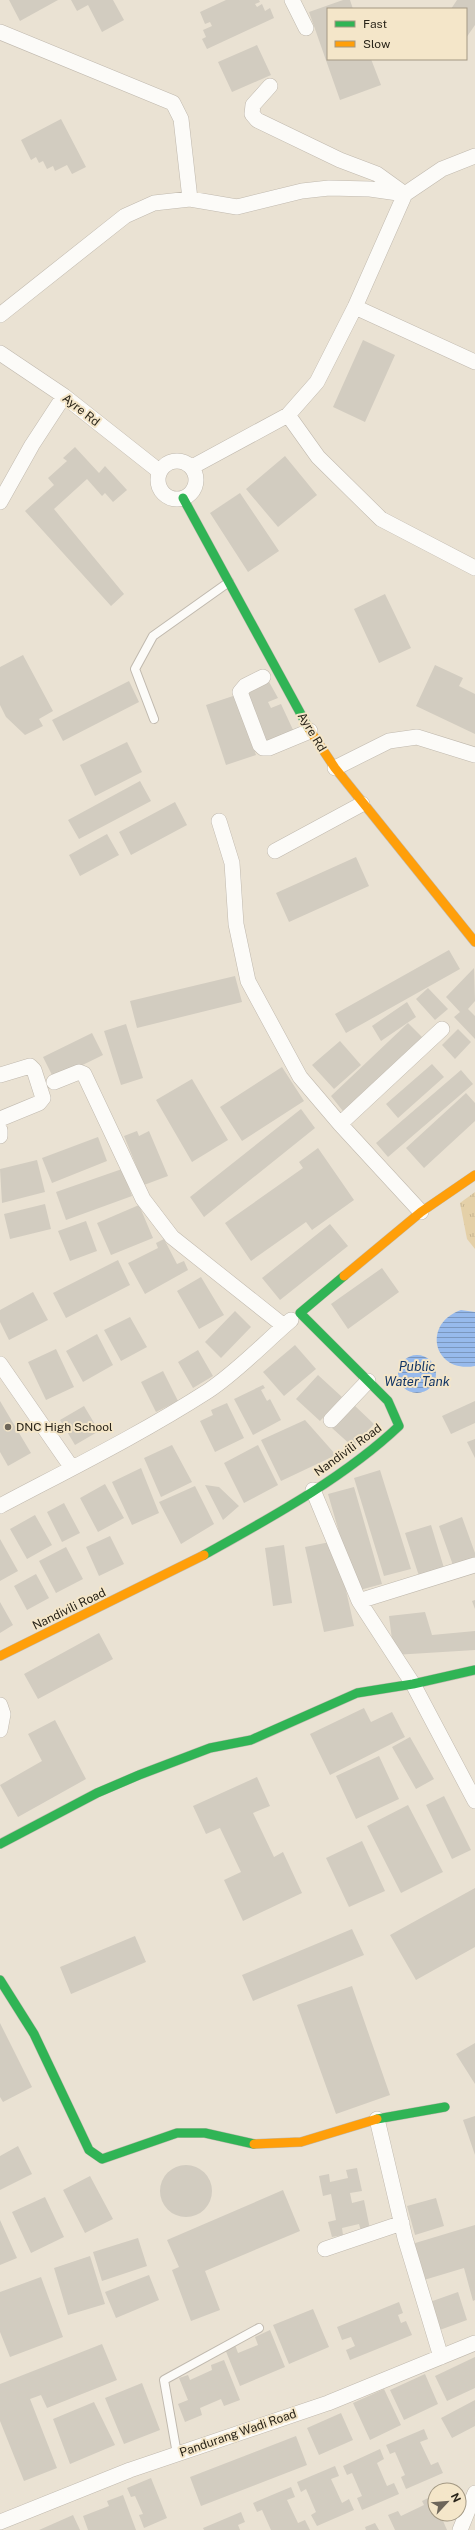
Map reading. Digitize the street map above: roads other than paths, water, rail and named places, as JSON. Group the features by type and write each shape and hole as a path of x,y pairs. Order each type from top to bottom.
{"street":[{"path":"292,0 306,28"},
{"path":"0,32 173,103 181,119 190,199"},
{"path":"270,86 253,105 252,114 257,120 340,160 377,174 404,194"},
{"path":"192,467 288,415 318,382 355,307 404,194 442,169 475,156"},
{"path":"0,315 125,216 154,203 190,199 237,207 302,191 329,188 370,189 404,194"},
{"path":"355,307 475,362"},
{"name":"Ayre Rd","path":"0,353 64,396 159,471"},
{"path":"2,495 64,396"},
{"path":"288,415 318,457 381,518 475,568"},
{"path":"174,460 187,463 195,472 196,485 193,491 183,498 170,498 160,490 157,478 159,471 168,462 174,460"},
{"name":"Ayre Rd","path":"183,498 310,731 362,804 475,942"},
{"path":"263,677 245,686 240,692 260,745 263,748 269,748 310,731"},
{"path":"335,768 389,741 417,737 475,756"},
{"path":"275,851 362,804"},
{"path":"219,821 232,862 236,924 248,981 300,1077 340,1124 421,1212"},
{"path":"340,1124 442,1029"},
{"path":"0,1075 30,1066 34,1070 43,1098 39,1103 0,1119"},
{"path":"54,1082 79,1072 84,1074 143,1199 172,1237 284,1326"},
{"path":"0,1130 0,1136"},
{"path":"0,1506 72,1468 208,1390 235,1370 284,1326 421,1212 475,1175"},
{"name":"Nandivili Road","path":"0,1656 209,1554 294,1504 383,1442 399,1426 388,1401 300,1313"},
{"path":"0,1364 72,1468"},
{"path":"332,1420 368,1381"},
{"path":"313,1490 359,1601 413,1684 475,1801"},
{"path":"359,1601 475,1565"},
{"path":"0,1844 97,1793 139,1775 210,1748 251,1740 357,1693 413,1684 475,1670"},
{"path":"0,1705 3,1714 0,1730"},
{"path":"1,1983 34,2034 88,2150 102,2159 177,2133 205,2133 256,2144 301,2142 377,2119 445,2107"},
{"path":"377,2119 402,2223 441,2357"},
{"path":"325,2249 402,2223"},
{"name":"Pandurang Wadi Road","path":"0,2522 130,2470 328,2403 475,2343"},
{"path":"460,2530 475,2495"}],"lane":[{"path":"154,720 135,669 138,662 153,636 230,582"},
{"path":"177,2454 164,2380 259,2328"}],"water":[{"name":"Public Water Tank","path":"461,1310 475,1312 475,1366 461,1366 450,1363 442,1355 438,1346 437,1336 441,1326 448,1317"},
{"name":"Public Water Tank","path":"413,1355 421,1355 428,1358 433,1363 436,1374 433,1385 428,1390 421,1393 413,1393 406,1390 401,1385 398,1378 398,1370 401,1363 406,1358"}],"place":[{"name":"DNC High School","path":"8,1427"}]}
